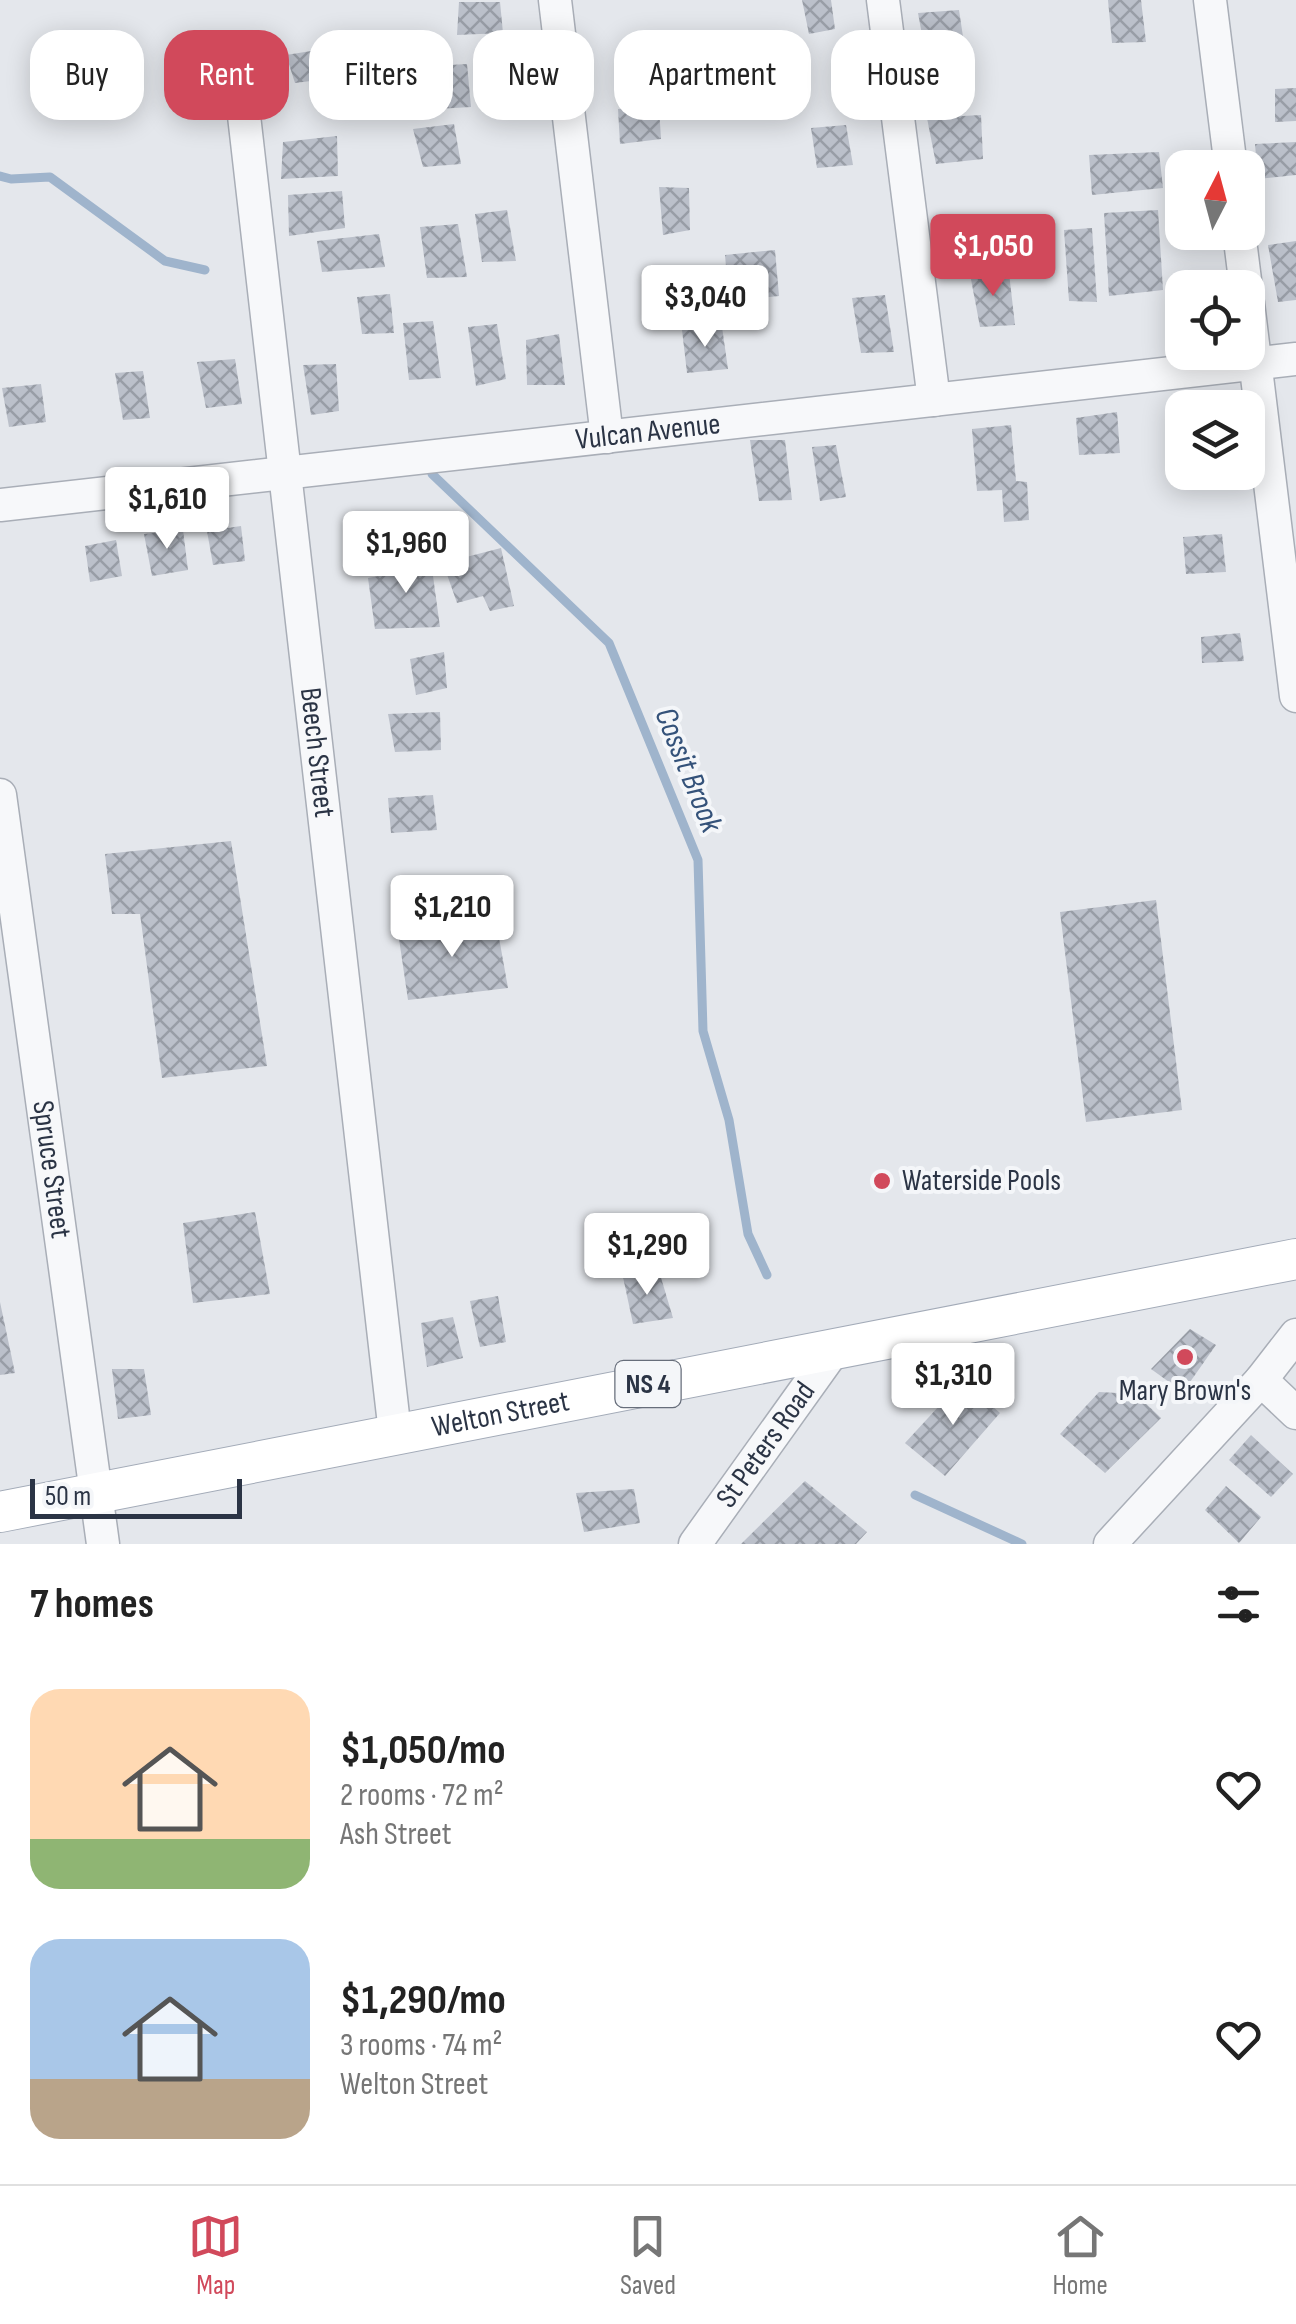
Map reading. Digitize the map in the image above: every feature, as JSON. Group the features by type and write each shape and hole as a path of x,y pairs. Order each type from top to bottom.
{"main road":[{"name":"Welton Street","path":"0,1512 1296,1259"}],"street":[{"path":"555,0 607,436"},
{"path":"883,0 934,400"},
{"path":"1210,0 1229,150"},
{"name":"Beech Street","path":"244,120 395,1433"},
{"name":"Vulcan Avenue","path":"1265,363 1296,359"},
{"name":"Vulcan Avenue","path":"0,504 1202,370"},
{"path":"1256,370 1296,696"},
{"name":"Spruce Street","path":"0,795 102,1544"},
{"path":"1110,1544 1262,1380 1296,1335"},
{"name":"St Peters Road","path":"695,1544 836,1346"},
{"path":"1262,1380 1296,1413"}],"building":[{"path":"802,0 831,0 835,29 811,34"},
{"path":"1108,0 1141,0 1146,42 1112,43"},
{"path":"459,2 500,2 503,30 473,30 473,34 457,35"},
{"path":"959,10 962,30 921,30 918,13"},
{"path":"309,51 309,81 295,83 289,55"},
{"path":"467,64 471,107 453,108 453,65"},
{"path":"1296,88 1296,121 1275,122 1275,89"},
{"path":"975,115 981,115 983,159 936,164 927,120 975,120"},
{"path":"619,120 660,120 661,139 620,144"},
{"path":"454,124 461,164 423,167 413,129"},
{"path":"846,125 853,165 817,168 811,128"},
{"path":"337,136 338,176 281,179 283,142"},
{"path":"1296,142 1296,175 1265,178 1265,150 1256,150 1255,144"},
{"path":"1159,152 1163,188 1092,195 1089,155"},
{"path":"659,187 689,188 690,230 663,235"},
{"path":"342,191 345,228 289,236 288,195"},
{"path":"507,210 516,261 482,262 475,214"},
{"path":"1158,210 1163,290 1109,296 1104,213"},
{"path":"458,224 467,277 427,278 420,227"},
{"path":"1092,228 1097,302 1069,301 1064,230"},
{"path":"379,234 385,267 322,272 317,241"},
{"path":"1296,241 1296,300 1278,302 1268,245"},
{"path":"775,250 779,296 729,301 725,255"},
{"path":"1009,273 1015,325 980,327 970,274"},
{"path":"390,294 394,333 362,334 357,297"},
{"path":"885,295 894,352 861,353 852,298"},
{"path":"433,321 441,378 409,380 403,323"},
{"path":"497,324 506,379 476,386 468,327"},
{"path":"722,327 728,369 687,373 682,330"},
{"path":"559,334 565,385 527,385 526,340"},
{"path":"235,359 242,404 206,408 197,362"},
{"path":"336,364 339,411 311,415 303,365"},
{"path":"143,371 150,418 123,420 115,373"},
{"path":"41,384 46,422 9,427 2,388"},
{"path":"1117,412 1120,453 1079,455 1076,418"},
{"path":"1011,425 1016,481 1027,482 1029,520 1004,522 1002,490 977,491 972,429"},
{"path":"750,440 785,440 792,500 759,501"},
{"path":"836,445 846,497 820,501 812,447"},
{"path":"241,526 245,561 213,565 207,531"},
{"path":"183,530 188,570 152,576 144,534"},
{"path":"1222,534 1226,572 1186,574 1183,537"},
{"path":"116,540 122,576 90,582 85,546"},
{"path":"501,548 514,606 490,611 483,596 457,603 443,563"},
{"path":"430,554 440,627 375,629 368,578 401,572 402,555"},
{"path":"1240,633 1244,661 1202,663 1201,637"},
{"path":"444,652 447,688 416,695 410,659"},
{"path":"440,712 441,750 395,752 388,714"},
{"path":"433,795 437,830 391,833 388,798"},
{"path":"231,841 267,1066 162,1078 140,914 112,914 105,854"},
{"path":"1156,900 1182,1110 1086,1122 1060,912"},
{"path":"496,921 508,988 408,1000 398,932"},
{"path":"255,1212 270,1294 193,1303 183,1223"},
{"path":"659,1271 673,1318 633,1324 623,1277"},
{"path":"498,1296 506,1342 480,1347 470,1301"},
{"path":"0,1302 15,1373 0,1375"},
{"path":"453,1317 463,1358 427,1367 421,1323"},
{"name":"Mary Brown's","path":"1190,1329 1216,1345 1183,1392 1151,1369"},
{"path":"112,1369 144,1369 151,1415 118,1419"},
{"path":"963,1380 1000,1413 945,1476 905,1443"},
{"path":"1099,1392 1136,1394 1161,1418 1105,1473 1060,1434"},
{"path":"1251,1435 1293,1474 1271,1497 1229,1460"},
{"path":"805,1481 867,1532 856,1544 741,1544"},
{"path":"1226,1486 1261,1517 1239,1543 1205,1510"},
{"path":"634,1489 640,1523 584,1532 576,1493"}],"waterway":[{"name":"Cossit Brook","path":"0,176 50,177 165,261 205,270"},
{"name":"Cossit Brook","path":"432,474 609,643 698,860 703,1031 729,1120 748,1234 767,1275"},
{"name":"Cossit Brook","path":"915,1495 1022,1544"}],"place":[{"name":"Waterside Pools","path":"882,1181"},
{"name":"Mary Brown's","path":"1185,1357"}]}
